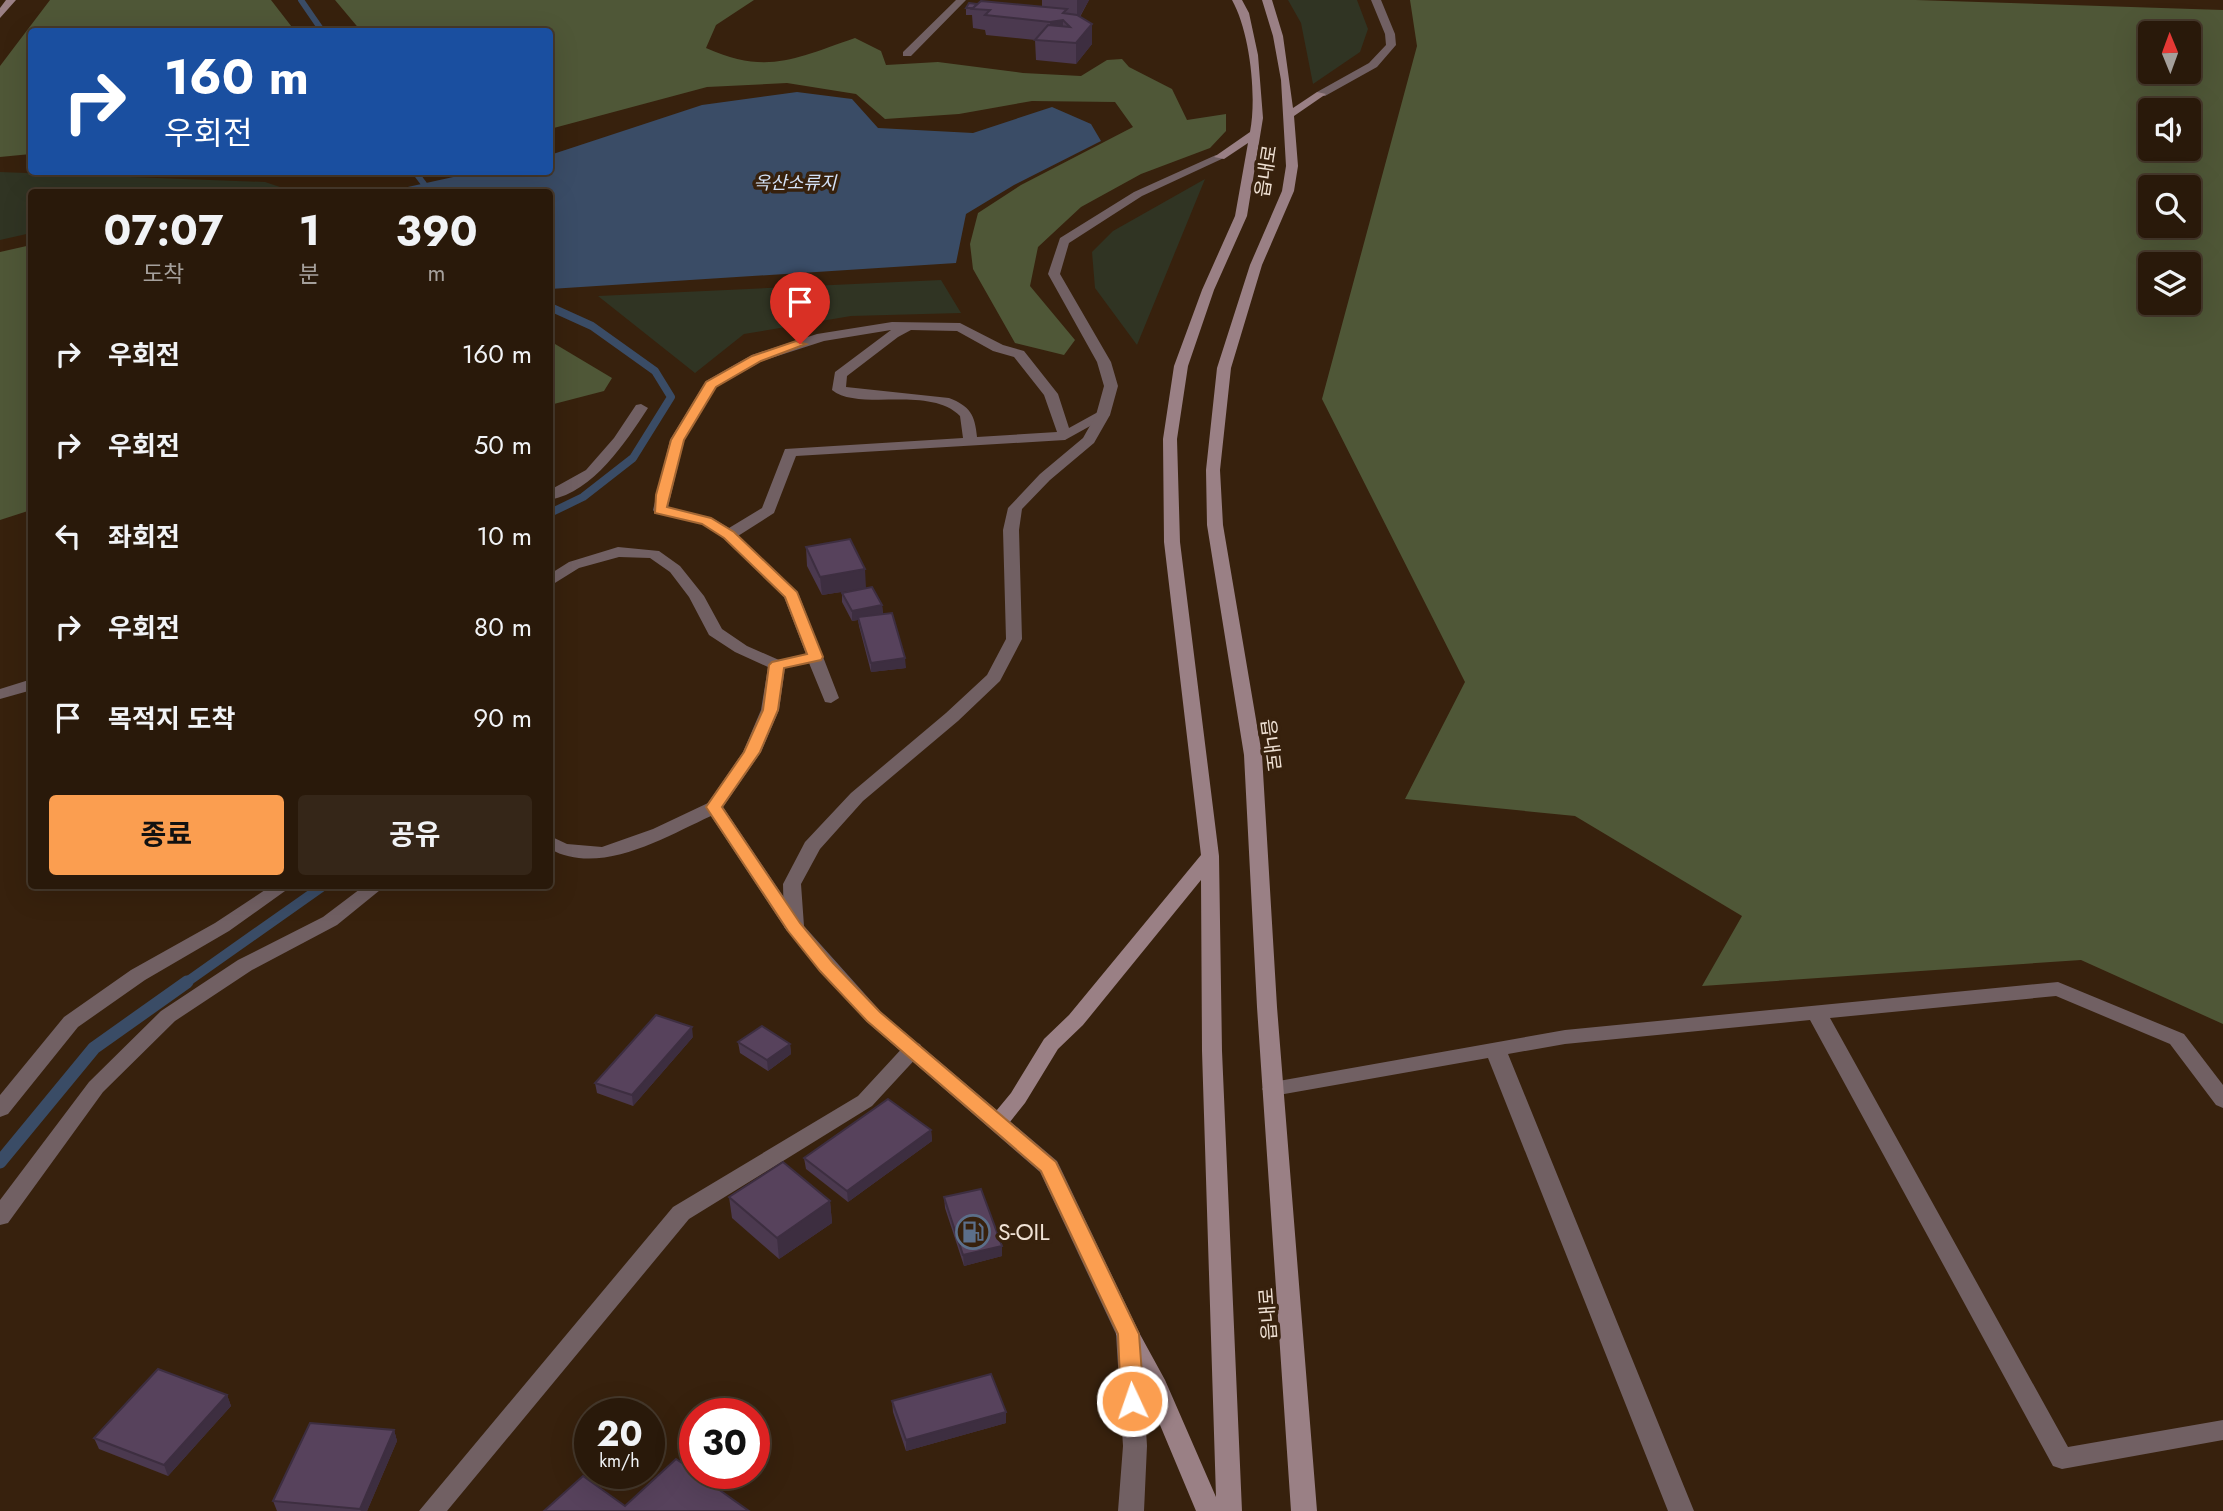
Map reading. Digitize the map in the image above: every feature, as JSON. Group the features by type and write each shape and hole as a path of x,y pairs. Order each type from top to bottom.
{"street":[{"path":"0,15 11,0"},
{"path":"907,54 961,0"},
{"name":"읍내로","path":"1229,1511 1212,1051 1210,856 1172,542 1170,439 1181,366 1208,290 1241,216 1255,134 1258,114 1253,55 1244,13 1237,0"},
{"name":"읍내로","path":"1267,0 1279,36 1288,94 1292,166 1288,191 1256,265 1224,368 1213,470 1215,525 1253,755 1273,1089 1304,1511"},
{"path":"1291,114 1373,65 1391,46 1390,34 1376,0"},
{"path":"1288,94 1321,94"},
{"path":"794,927 792,884 812,846 858,797 952,717 993,677 1014,639 1011,530 1015,508 1045,477 1088,440 1103,415 1111,386 1104,362 1054,274 1064,241 1138,194 1220,157 1255,134"},
{"path":"1220,157 1250,162"},
{"path":"831,698 792,596 729,535 707,521 660,510 677,440 711,384 757,358 822,337 909,326 960,327 998,348 1019,354 1051,394 1065,436"},
{"path":"909,326 893,334 841,375 839,390 857,396 920,397 954,402 966,414 971,441"},
{"path":"553,494 592,472 619,441 640,408"},
{"path":"729,535 769,510 790,452 1065,436 1103,415"},
{"path":"553,579 574,565 618,552 654,554 675,569 696,596 715,632 741,649 777,665 816,657"},
{"path":"553,844 563,849 603,853 659,833 714,807 752,752 766,721 777,665"},
{"path":"0,694 28,685"},
{"path":"714,807 794,927 874,1017 1049,1167 1128,1334 1153,1380 1209,1511"},
{"path":"998,1122 1018,1098 1051,1044 1076,1020 1210,856"},
{"path":"0,1109 71,1021 138,975 222,927 279,889"},
{"path":"0,1217 96,1087 168,1016 245,965 330,921 372,889"},
{"path":"1273,1089 1565,1037 2058,989 2177,1039 2223,1100"},
{"path":"1816,1012 2062,1459 2223,1430"},
{"path":"432,1511 681,1213 865,1101 913,1049"},
{"path":"1495,1049 1681,1511"},
{"path":"1128,1334 1135,1446 1131,1511"}],"green space":[{"path":"50,0 271,0 293,28 29,28"},
{"path":"335,0 754,0 716,25 706,48 746,61 780,61 797,58 855,38 881,51 886,65 938,62 1023,73 1081,76 1107,60 1122,59 1129,67 1172,89 1187,120 1226,114 1226,131 1210,148 1141,174 1081,207 1038,247 1030,286 1075,340 1064,355 1015,343 973,269 970,244 978,213 1021,185 1133,127 1115,102 1032,101 959,114 885,119 856,94 787,83 707,87 553,128 553,28 358,28"},
{"path":"1288,0 1357,0 1368,29 1360,52 1313,84 1301,23"},
{"path":"1410,0 1916,0 2223,10 2223,1024 2081,960 1702,986 1742,916 1575,816 1405,799 1465,682 1322,399 1417,46"},
{"path":"28,29 28,154 0,157 0,66"},
{"path":"0,172 265,182 283,188 28,189 28,234 0,240"},
{"path":"1205,179 1137,345 1095,288 1092,252 1113,231"},
{"path":"28,246 28,511 0,520 0,252"},
{"path":"941,280 961,313 851,316 744,334 695,373 598,296"},
{"path":"553,343 612,378 604,391 553,404"}],"water":[{"name":"옥산소류지","path":"797,92 852,99 878,128 973,133 1052,107 1091,124 1101,141 1014,185 966,214 956,263 553,289 553,189 399,189 462,175 553,175 553,154 702,105"}],"building":[{"path":"981,1 1067,9 1063,13 1077,15 1092,24 1076,43 1035,40 1048,25 1070,27 1063,20 1050,22 985,15 990,10 972,9"},
{"path":"969,3 977,4 973,8 966,8"},
{"path":"850,539 865,569 820,577 806,547"},
{"path":"872,587 882,605 852,611 842,593"},
{"path":"892,613 905,658 871,663 858,617"},
{"path":"656,1015 692,1027 632,1095 595,1083"},
{"path":"762,1026 790,1044 767,1060 738,1042"},
{"path":"888,1099 931,1130 847,1191 804,1158"},
{"path":"783,1162 830,1201 777,1238 729,1197"},
{"name":"S-OIL","path":"981,1189 1002,1246 963,1255 944,1197"},
{"path":"158,1369 227,1395 164,1465 94,1438"},
{"path":"991,1374 1006,1412 906,1440 892,1401"},
{"path":"310,1423 394,1430 360,1509 273,1501"},
{"path":"676,1459 679,1461 679,1489 718,1489 749,1511 544,1511 574,1484 574,1489 601,1489 625,1506 643,1489 665,1489 665,1469"}],"waterway":[{"path":"301,0 320,28"},
{"path":"417,175 424,184"},
{"path":"553,308 592,326 655,371 671,397 633,458 583,497 553,512"},
{"path":"184,984 319,889"},
{"path":"0,1162 94,1048 187,982"}],"place":[{"name":"S-OIL","path":"973,1232"}],"route":[{"path":"800,344 757,358 711,384 677,440 660,510 707,521 729,535 792,596 816,657 777,665 770,710 752,752 714,807 794,927 827,967 874,1017 1049,1167 1128,1334 1132,1401"}]}
